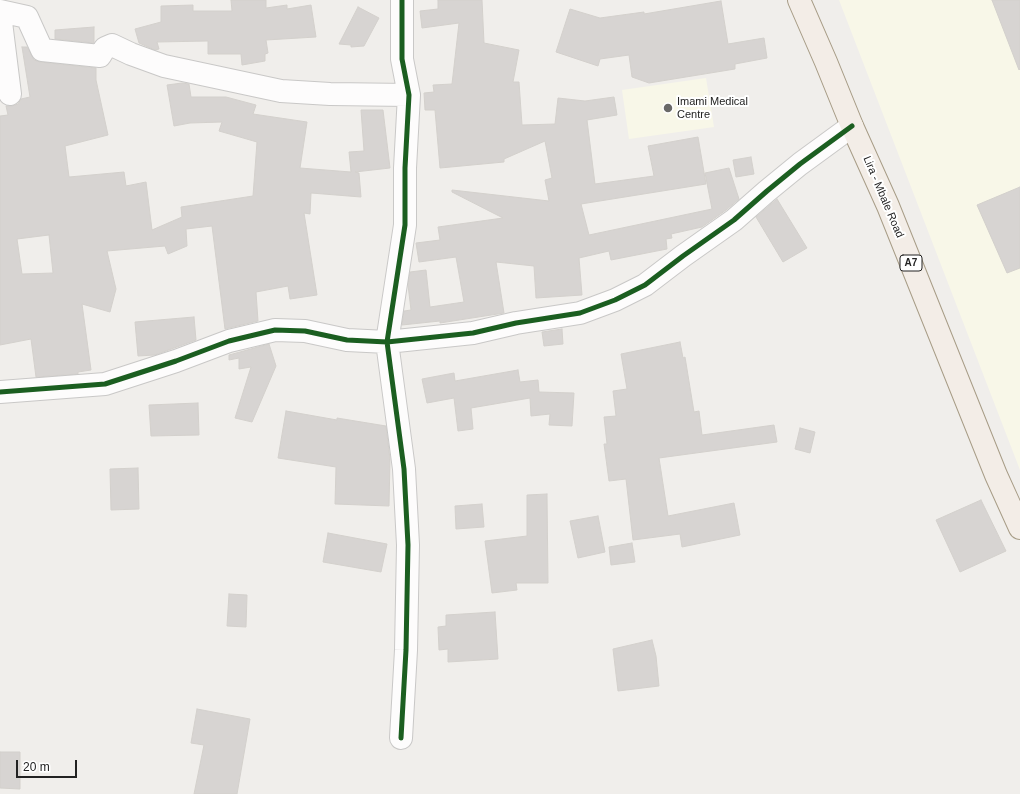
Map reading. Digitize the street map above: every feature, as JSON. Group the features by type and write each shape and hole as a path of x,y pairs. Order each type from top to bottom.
{"main road":[{"name":"Lira - Mbale Road","path":"799,0 852,126 888,206 996,475 1020,528"}],"street":[{"path":"401,738 406,650 408,545 404,469 387,342 405,226 405,168 409,95 402,58 402,0"},
{"path":"10,94 0,12 27,17 42,50 100,56 105,48 112,45 131,54 164,66 281,91 330,94 409,95"},
{"path":"0,392 105,384 229,342 275,330 305,331 347,340 387,342 473,333 516,322 580,313 615,300 645,285 734,220 784,177 852,126"}],"shaded area":[{"path":"839,0 1020,0 1020,470"},
{"name":"Imami Medical Centre","path":"706,78 714,127 629,139 622,90"}],"building":[{"path":"231,0 266,0 266,8 287,5 287,9 311,5 316,37 266,40 268,53 265,54 265,61 242,65 241,54 208,54 208,41 157,42 159,49 155,50 139,43 135,29 161,22 161,6 193,5 193,11 232,11"},
{"path":"438,0 482,0 484,43 519,50 513,82 519,82 522,125 555,124 558,98 585,101 614,97 617,115 587,120 595,184 654,176 648,146 698,137 706,184 581,204 589,235 712,209 705,173 729,168 739,199 702,227 671,234 672,238 666,239 667,249 611,260 609,251 579,258 582,295 536,298 534,266 496,262 504,313 440,323 440,321 402,325 404,311 411,310 408,285 410,272 426,270 430,307 464,302 456,257 419,262 416,243 440,240 438,227 503,218 452,192 452,190 549,201 545,180 552,178 545,141 504,159 504,162 440,168 435,110 425,110 424,93 434,92 433,85 452,84 459,23 422,28 420,11 438,9"},
{"path":"992,0 1020,0 1019,70"},
{"path":"721,1 728,44 764,38 767,58 735,64 735,69 649,83 632,77 629,55 600,59 598,66 556,52 570,9 600,18 644,12 644,14"},
{"path":"358,7 379,18 364,46 351,47 351,45 339,44"},
{"path":"94,27 94,43 55,39 55,30"},
{"path":"22,47 27,47 34,60 40,62 96,68 96,80 108,135 65,146 69,177 124,172 126,186 146,182 152,230 182,217 181,207 253,196 257,142 219,131 222,122 190,123 174,126 167,85 182,83 189,84 191,97 226,97 256,105 253,114 307,122 300,168 351,172 349,152 364,151 361,110 383,110 390,168 355,172 359,173 361,197 311,193 310,214 304,213 317,295 290,299 288,286 256,292 258,321 225,329 212,226 186,229 187,246 168,254 165,246 107,251 116,289 110,312 82,304 91,370 78,372 78,374 36,377 31,339 0,345 0,116 8,115 6,106 18,104 21,99 30,97","holes":["49,235 53,273 22,274 17,239"]},
{"path":"751,157 754,174 736,177 733,160"},
{"path":"1020,187 1020,268 1007,273 977,205"},
{"path":"777,199 807,248 783,262 756,217"},
{"path":"194,317 196,340 155,355 138,356 135,322"},
{"path":"562,329 563,344 544,346 542,332"},
{"path":"680,342 683,358 685,357 694,412 699,411 702,435 774,425 777,442 659,458 668,516 734,503 740,535 682,547 680,534 633,540 626,479 609,481 604,444 607,444 604,417 616,416 613,391 627,389 621,354"},
{"path":"269,344 276,366 252,422 235,418 251,367 239,369 239,358 229,360 229,355"},
{"path":"518,370 520,382 538,380 539,392 574,393 572,426 549,425 550,414 531,416 530,398 471,408 473,429 458,431 454,398 427,403 422,379 454,373 455,381"},
{"path":"198,403 199,435 151,436 149,405"},
{"path":"286,411 337,420 337,418 386,426 390,459 389,506 335,504 336,467 278,458"},
{"path":"800,428 815,432 810,453 795,449"},
{"path":"138,468 139,509 111,510 110,469"},
{"path":"547,494 548,583 516,583 517,590 492,593 485,541 527,536 527,495"},
{"path":"981,500 1006,551 960,572 936,520"},
{"path":"482,504 484,527 456,529 455,506"},
{"path":"598,516 605,552 578,558 570,521"},
{"path":"328,533 387,544 381,572 323,562"},
{"path":"632,543 635,562 611,565 609,547"},
{"path":"229,594 247,595 246,627 227,626"},
{"path":"495,612 498,659 448,662 448,649 439,650 438,627 446,626 446,615"},
{"path":"652,640 656,656 659,686 618,691 613,649"},
{"path":"197,709 250,719 237,794 194,794 204,745 191,743"},
{"path":"0,752 20,752 20,789 0,788"}],"cycle path":[{"path":"401,738 406,650 408,545 404,469 387,342 405,225 405,168 409,95 402,59 402,0"},
{"path":"0,392 105,384 176,361 229,341 275,330 305,331 347,340 387,342 473,333 516,323 580,313 615,300 645,285 734,220 800,164 852,126"}],"place":[{"name":"Imami Medical Centre","path":"668,108"}]}
